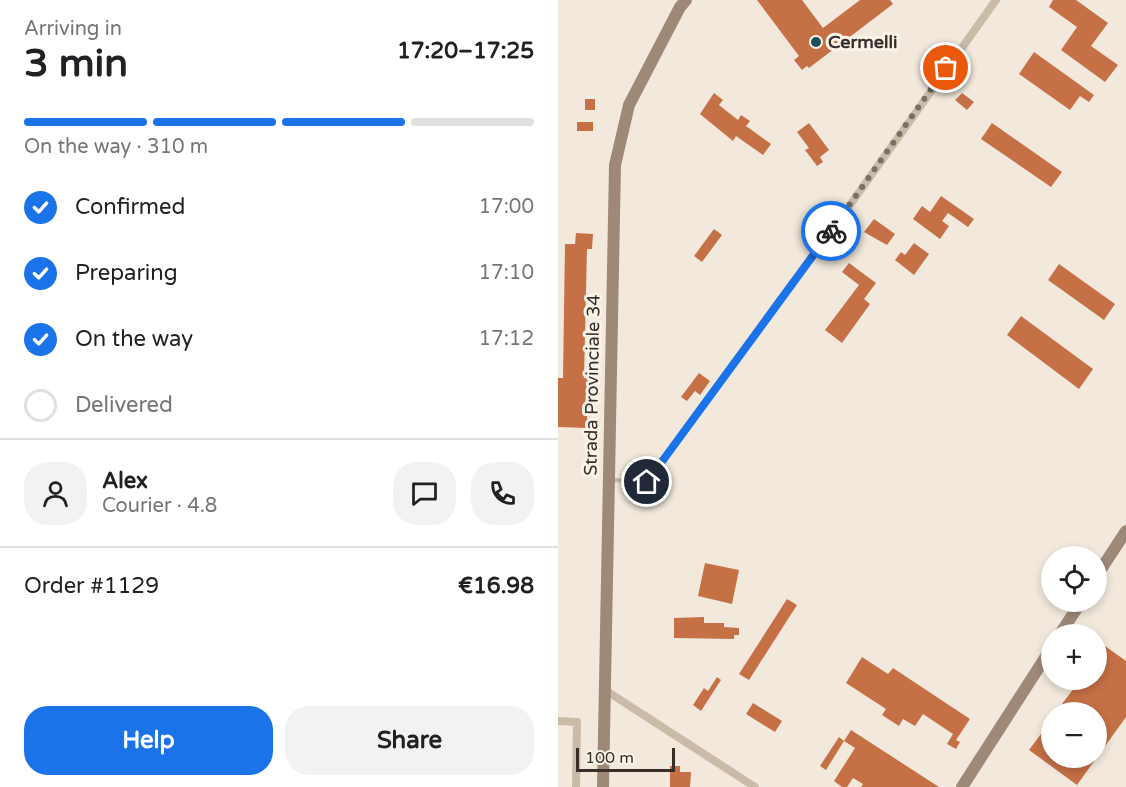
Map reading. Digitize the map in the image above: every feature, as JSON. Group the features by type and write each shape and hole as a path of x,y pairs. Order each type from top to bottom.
{"main road":[{"name":"Strada Provinciale 34","path":"603,787 615,165 629,105 680,7 686,0"},
{"path":"1107,560 1126,531"},
{"path":"962,787 1041,664"}],"street":[{"path":"830,233 996,0"},
{"path":"605,690 755,787"},
{"path":"558,722 577,722 576,787"}],"lane":[{"path":"609,480 647,482 830,233"}],"building":[{"name":"Cermelli","path":"757,0 802,0 823,28 860,0 890,0 893,4 809,68 807,66 802,70 794,60 799,56"},
{"path":"1053,0 1076,0 1108,23 1091,46 1118,65 1105,82 1061,50 1077,27 1049,7"},
{"path":"1034,52 1094,95 1089,102 1080,96 1070,110 1019,74"},
{"path":"714,93 723,100 719,105 738,120 741,115 750,121 746,126 771,144 763,155 736,136 733,141 700,114"},
{"path":"962,93 974,102 967,110 955,100"},
{"path":"585,99 595,99 595,110 585,110"},
{"path":"577,122 593,122 593,131 577,131"},
{"path":"809,123 829,150 820,157 823,162 817,166 805,150 809,148 797,132"},
{"path":"992,123 1062,172 1051,187 981,139"},
{"path":"941,196 974,219 968,227 948,213 942,221 949,226 940,239 913,219 922,206 930,212"},
{"path":"874,219 895,234 887,245 864,232"},
{"path":"714,229 722,235 702,262 694,256"},
{"path":"576,233 593,234 592,249 587,249 584,378 588,378 587,428 558,427 558,378 563,378 565,244 575,244"},
{"path":"914,243 929,254 914,275 895,260 901,252 905,255"},
{"path":"849,263 876,283 864,299 870,304 842,343 825,330 859,285 842,272"},
{"path":"1059,264 1115,304 1104,320 1048,280"},
{"path":"1021,316 1093,369 1079,389 1007,335"},
{"path":"699,373 710,381 700,395 695,391 687,401 681,397"},
{"path":"705,563 739,570 732,604 698,596"},
{"path":"787,599 797,605 749,680 739,674"},
{"path":"704,617 704,623 724,623 724,627 739,628 739,635 734,635 734,639 674,638 674,618"},
{"path":"1107,647 1126,661 1126,717 1107,743 1107,702 1064,702 1072,690 1107,690"},
{"path":"862,657 888,674 893,668 970,719 956,740 960,742 956,749 947,744 953,734 923,714 915,726 903,719 899,726 882,715 886,709 846,683"},
{"path":"717,677 721,680 701,711 693,705 704,688 708,691"},
{"path":"753,703 782,721 775,732 746,714"},
{"path":"851,730 939,787 861,787 863,784 853,778 847,787 842,787 834,781 855,748 844,741"},
{"path":"1041,734 1041,759 1029,750"},
{"path":"839,737 844,741 826,770 820,766"},
{"path":"670,766 680,766 680,772 691,772 690,787 670,787"},
{"path":"1054,768 1089,768 1077,785"}],"way so far":[{"path":"831,231 946,68"}],"place":[{"name":"Cermelli","path":"816,42"}],"route":[{"path":"647,482 831,231"}]}
